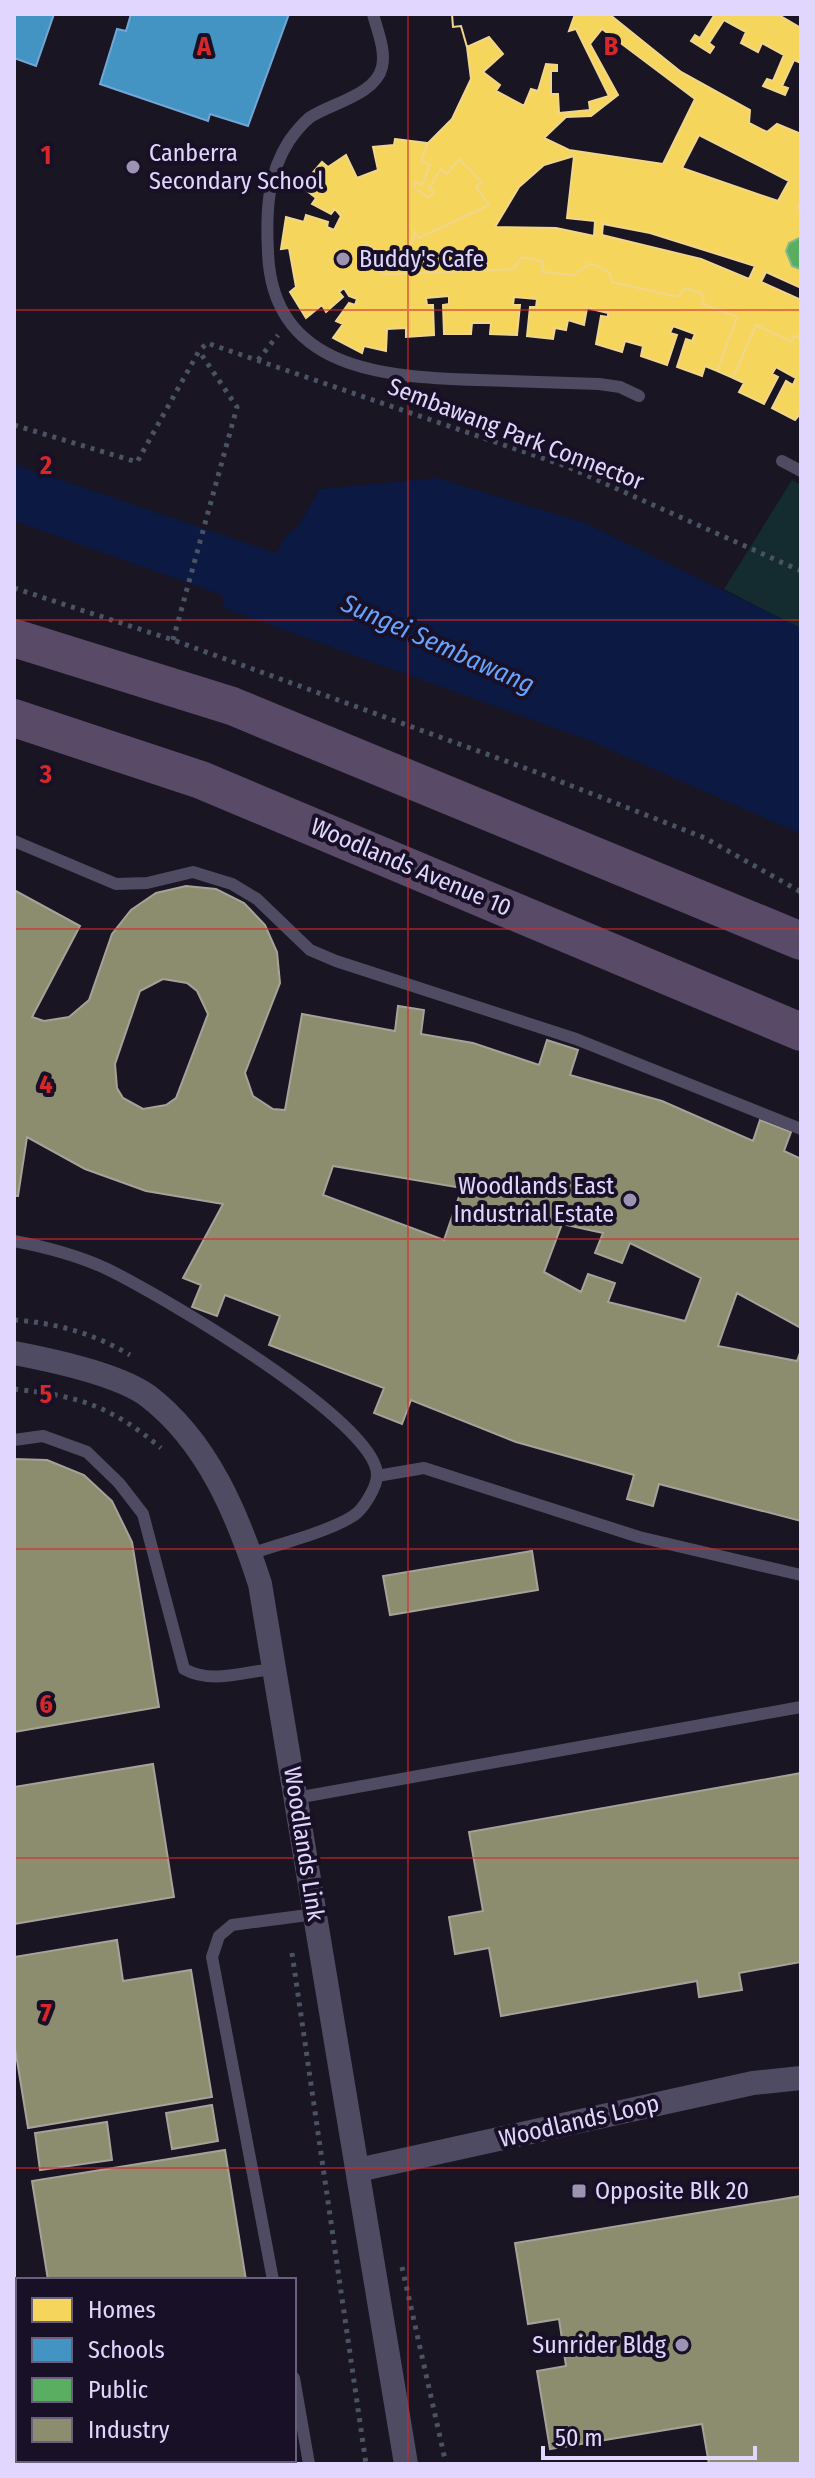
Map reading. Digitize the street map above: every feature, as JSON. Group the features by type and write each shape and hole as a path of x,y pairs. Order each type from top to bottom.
{"main road":[{"path":"14,638 232,706 801,941"},
{"name":"Woodlands Avenue 10","path":"14,718 201,780 801,1032"}],"street":[{"name":"Woodlands Link","path":"14,1353 72,1363 147,1395 197,1447 238,1516 260,1584 406,2464"},
{"name":"Woodlands Loop","path":"358,2170 753,2083 801,2078"}],"lane":[{"path":"373,14 382,48 382,68 377,78 360,92 308,119 289,142 275,170 266,212 269,278 289,321 326,355 359,369 401,378 599,384 620,387 639,396"},
{"path":"782,461 801,471"},
{"path":"14,841 116,884 147,883 193,872 232,884 257,899 310,950 576,1039 801,1129"},
{"path":"14,1241 58,1250 104,1267 159,1296 329,1409 370,1452 377,1476 367,1501 355,1516 250,1554"},
{"path":"14,1440 43,1436 87,1452 119,1483 143,1514 184,1669 196,1676 218,1678 275,1669"},
{"path":"377,1476 424,1468 639,1537 801,1575"},
{"path":"296,1798 801,1707"},
{"path":"273,2278 212,1957 219,1936 232,1925 315,1914"},
{"path":"296,2389 309,2464"}],"path":[{"path":"258,360 289,321"},
{"name":"Sembawang Park Connector","path":"199,351 207,343 568,467 801,571"},
{"path":"14,425 137,462 199,351 237,407 173,640"},
{"path":"14,588 173,640 536,772 705,838 801,892"},
{"path":"14,1389 80,1400 127,1420 173,1458"},
{"path":"287,1920 366,2464"}],"green space":[{"path":"792,480 801,485 801,629 724,589"}],"water":[{"name":"Sungei Sembawang","path":"14,464 276,553 285,537 298,526 320,489 437,478 585,523 801,628 801,834 588,740 224,608 222,595 14,521"}],"building: Homes":[{"path":"452,14 777,14 801,28 801,202 798,208 801,210 801,288 766,272 761,282 801,300 801,337 794,336 791,342 756,325 733,378 717,371 737,317 702,304 704,298 700,293 685,288 678,297 612,282 609,273 589,264 573,275 543,272 542,261 521,257 514,269 383,274 372,267 367,258 366,243 387,258 409,249 415,232 419,238 489,205 476,186 482,182 459,159 447,174 441,169 429,188 434,192 429,197 414,188 415,182 422,185 430,165 421,161 428,143 452,119 471,79 461,26 453,27","holes":["602,29 695,99 663,164 569,150 544,138 566,117 591,116 618,95 590,44","699,135 789,181 778,201 682,168","574,156 567,218 595,221 594,236 556,228 495,227 519,187 544,165","603,224 650,233 755,266 749,279 701,259 602,235"]},
{"path":"452,14 575,14 569,31 576,29 609,96 589,102 590,110 559,113 558,94 551,94 551,71 557,71 557,65 546,64 538,91 531,89 524,106 496,91 500,85 483,72 503,54 489,37 467,47 461,26 453,27"},
{"path":"609,14 715,14 700,38 695,35 691,41 710,53 714,47 709,43 724,20 746,32 741,43 758,52 762,43 784,55 773,81 767,79 763,86 785,95 788,88 782,86 794,60 801,63 801,134 777,124 767,132 749,123 750,110 681,72"},
{"path":"395,139 428,143 421,161 430,165 422,185 415,182 414,188 429,197 434,192 429,188 441,169 447,174 459,159 482,182 476,186 489,205 419,238 415,232 409,249 387,258 366,243 367,258 372,267 383,274 514,269 521,257 542,261 543,272 573,275 589,264 609,273 612,282 678,297 685,288 700,293 704,298 702,304 737,317 717,371 705,366 702,376 677,367 686,339 692,341 695,334 673,326 670,333 677,335 667,365 641,356 643,346 625,341 622,352 596,344 601,316 608,317 608,313 587,308 584,325 568,320 566,330 555,328 553,339 527,336 530,307 536,307 537,299 514,297 513,305 520,305 517,335 490,334 491,323 472,323 471,334 444,334 443,305 449,304 449,296 426,298 427,305 433,305 434,335 406,337 406,328 387,329 386,351 364,346 362,353 333,338 343,324 336,321 349,303 355,305 357,299 349,296 344,288 339,292 343,297 326,312 322,305 306,318 290,292 296,287 289,248 281,249 286,217 304,222 306,215 328,222 327,227 334,230 341,216 335,209 331,214 312,204 316,198 301,186 322,162 328,167 346,155 357,178 378,170 373,147 394,145"},
{"path":"756,325 791,342 794,336 801,337 801,413 795,420 772,408 786,381 793,385 796,378 776,367 772,374 778,377 764,404 739,392 744,383 733,378"}],"building: Schools":[{"path":"14,14 54,14 36,66 14,58"},
{"path":"131,14 289,14 248,126 210,114 208,121 100,84 117,29 126,31"}],"building: Public":[{"path":"801,237 800,269 792,266 786,251 789,243"}],"building: Industry":[{"name":"Woodlands East Industrial Estate","path":"186,886 216,889 244,903 265,925 277,952 280,983 245,1073 253,1096 273,1109 285,1110 302,1014 395,1031 398,1006 424,1010 421,1034 473,1043 539,1065 547,1040 578,1050 570,1075 662,1101 753,1141 760,1120 791,1132 784,1151 801,1159 801,1328 737,1293 718,1346 797,1361 801,1350 801,1521 659,1484 653,1506 627,1499 634,1475 516,1442 411,1400 402,1424 374,1413 384,1388 269,1345 280,1316 225,1295 217,1316 192,1307 201,1285 183,1278 223,1204 146,1191 85,1169 27,1137 18,1196 14,1196 14,890 80,926 32,1017 44,1021 69,1017 89,1000 112,934 131,910 156,893","holes":["163,979 187,983 197,991 208,1014 176,1098 166,1105 143,1109 123,1098 117,1088 115,1064 140,991","333,1166 462,1188 444,1240 323,1195","562,1224 603,1233 595,1253 622,1263 630,1243 701,1278 685,1321 608,1302 615,1283 588,1274 581,1292 544,1272"]},
{"path":"14,1459 47,1460 84,1475 112,1501 132,1542 159,1707 14,1732"},
{"path":"532,1551 538,1590 390,1615 383,1576"},
{"path":"153,1764 174,1897 14,1924 14,1787"},
{"path":"801,1773 801,1962 739,1973 742,1990 699,1997 697,1981 501,2016 489,1948 455,1954 449,1917 483,1911 469,1832"},
{"path":"117,1940 123,1981 191,1970 212,2097 28,2128 14,2042 14,1957"},
{"path":"212,2105 218,2141 172,2149 166,2113"},
{"path":"107,2122 112,2160 40,2170 35,2133"},
{"path":"225,2150 246,2278 48,2278 32,2181"},
{"name":"Sunrider Bldg","path":"801,2196 801,2464 709,2464 702,2424 550,2449 537,2371 566,2366 559,2319 528,2324 515,2243"},
{"path":"86,2462 277,2464 86,2464"}],"place":[{"name":"Canberra Secondary School","path":"133,167"},
{"name":"Buddy's Cafe","path":"343,259"},
{"name":"Woodlands East Industrial Estate","path":"630,1200"},
{"name":"Opposite Blk 20","path":"579,2191"},
{"name":"Sunrider Bldg","path":"682,2345"}]}
